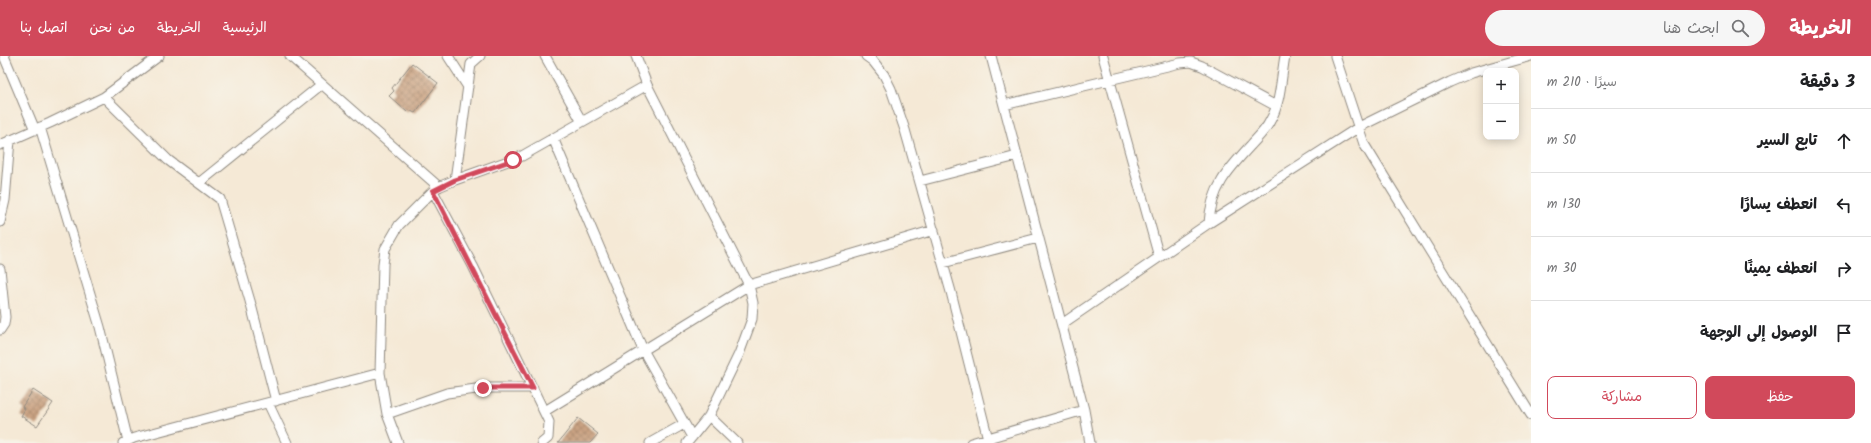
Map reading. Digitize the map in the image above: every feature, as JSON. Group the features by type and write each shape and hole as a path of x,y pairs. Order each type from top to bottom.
{"street":[{"path":"4,56 37,129 100,327 126,442 380,373"},
{"path":"0,145 104,97 158,56"},
{"path":"290,56 436,189 550,422 548,438 542,443"},
{"path":"448,56 468,87"},
{"path":"455,180 471,64 480,56"},
{"path":"544,56 582,122"},
{"path":"636,56 648,85 749,285 753,303 752,319 739,354 709,416 689,440"},
{"path":"866,56 873,61 884,75 891,89 920,181 943,262 988,441"},
{"path":"992,56 1038,238 1084,410 1090,443"},
{"path":"1103,56 1108,80 1159,257"},
{"path":"1208,223 1210,206 1216,190 1228,171 1270,121 1276,106 1285,56"},
{"path":"1335,56 1364,144 1531,415"},
{"path":"1062,324 1208,223 1358,127 1471,73 1531,56"},
{"path":"1004,105 1180,62 1191,62 1202,66 1276,106"},
{"path":"199,184 322,84"},
{"path":"398,443 388,414 380,373 383,264 385,249 399,225 436,189 455,180 513,160 648,85"},
{"path":"104,97 162,155 220,199 223,204 272,402 287,443"},
{"path":"553,138 643,350 684,424 689,440"},
{"path":"0,222 5,200 10,140"},
{"path":"920,181 1017,156"},
{"path":"545,411 749,285 934,230"},
{"path":"943,262 1038,238"},
{"path":"0,269 5,316 4,324 0,330"},
{"path":"388,414 447,393 483,388 533,388"},
{"path":"971,443 988,441 1084,410"},
{"path":"709,416 737,443"},
{"path":"650,443 684,424"}],"building":[{"path":"412,63 438,83 415,113 409,110 407,112 389,96 394,91 392,88"},
{"path":"33,390 53,403 37,426 21,416 25,409 22,407"},
{"path":"578,418 598,434 590,443 558,443"}],"route":[{"path":"483,388 533,388 473,266 433,191 455,180 513,160"}]}
